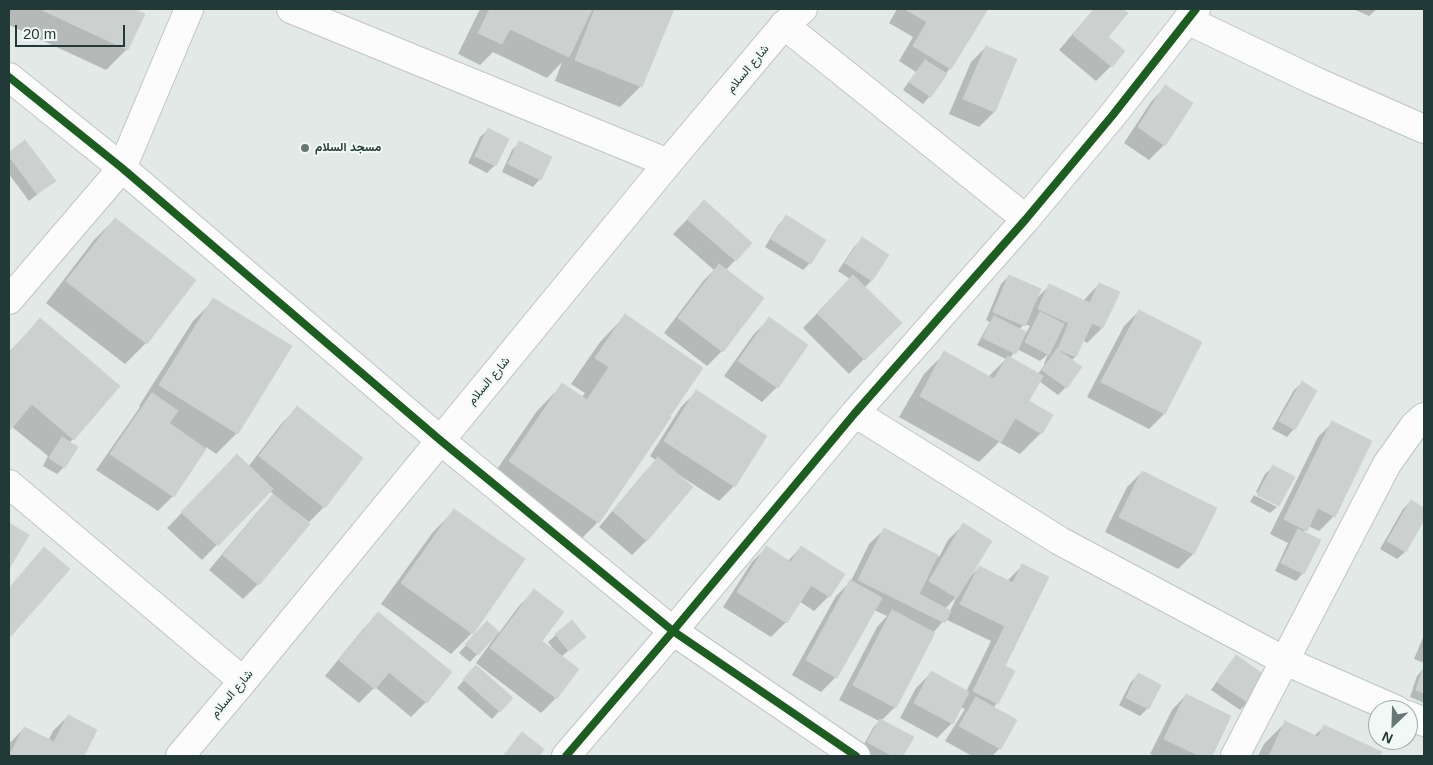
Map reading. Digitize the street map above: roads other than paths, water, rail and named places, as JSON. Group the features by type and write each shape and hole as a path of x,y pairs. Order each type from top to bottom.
{"street":[{"path":"9,300 122,168 189,9"},
{"path":"291,9 668,163"},
{"path":"566,756 855,413 1026,219 1112,116 1191,14 1308,78 1424,129"},
{"path":"794,17 1026,219"},
{"name":"شارع السلام","path":"180,756 668,163 794,17"},
{"path":"9,77 122,168 440,440 673,631 856,756"},
{"path":"855,413 1060,541 1285,661 1374,700"},
{"path":"1235,756 1387,464 1414,426 1424,417"},
{"path":"9,484 243,681"}],"place":[{"name":"مسجد السلام","path":"305,148"}]}
